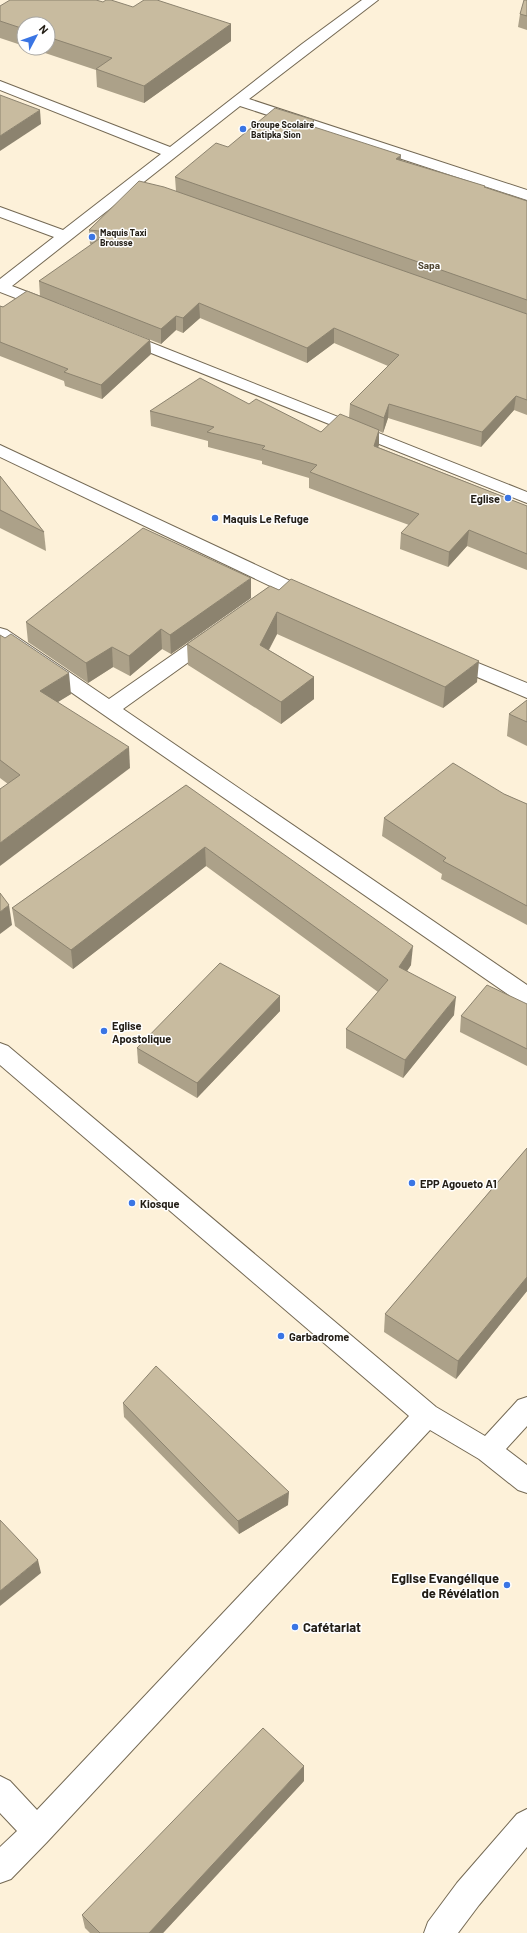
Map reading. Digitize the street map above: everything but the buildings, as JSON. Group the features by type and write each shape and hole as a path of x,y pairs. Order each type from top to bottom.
{"street":[{"path":"67,314 0,287 307,47 371,0"},
{"path":"0,85 172,153"},
{"path":"239,100 527,195"},
{"path":"134,183 149,188"},
{"path":"0,212 65,236"},
{"path":"104,328 527,498"},
{"path":"0,450 278,591 327,605"},
{"path":"108,709 226,627"},
{"path":"0,634 527,996"},
{"path":"434,651 527,690"},
{"path":"0,1052 427,1415 488,1451 527,1481"},
{"path":"488,1451 527,1408"},
{"path":"0,1868 37,1832 427,1415"},
{"path":"0,1791 37,1832"},
{"path":"439,1933 468,1894 527,1824"}],"place":[{"name":"Groupe Scolaire Batipka Sion","path":"243,129"},
{"name":"Maquis Taxi Brousse","path":"92,237"},
{"name":"Eglise","path":"508,498"},
{"name":"Maquis Le Refuge","path":"215,518"},
{"name":"Eglise Apostolique","path":"104,1031"},
{"name":"EPP Agoueto A1","path":"412,1183"},
{"name":"Kiosque","path":"132,1203"},
{"name":"Garbadrome","path":"281,1336"},
{"name":"Eglise Evangélique de Révélation","path":"507,1585"},
{"name":"Cafétariat","path":"295,1627"}],"district":[{"name":"Sapa","path":"429,265"}]}
